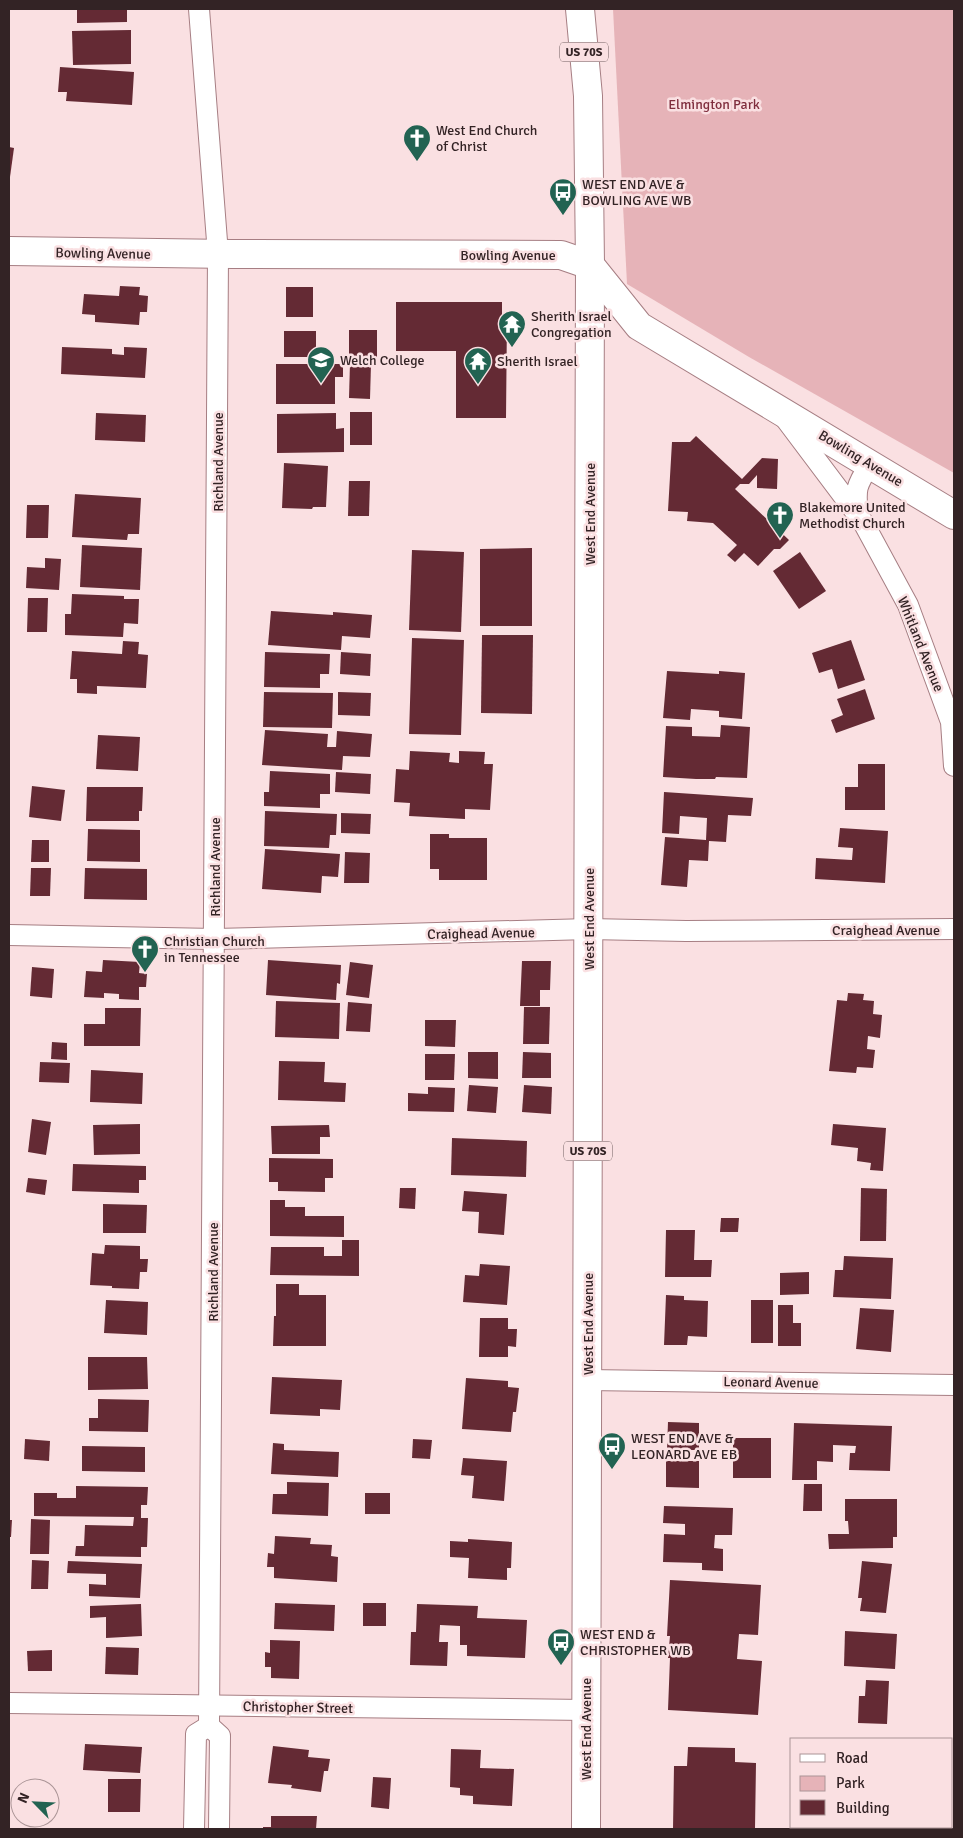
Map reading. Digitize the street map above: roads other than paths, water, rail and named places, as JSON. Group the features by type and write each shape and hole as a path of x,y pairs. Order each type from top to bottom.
{"main road":[{"name":"West End Avenue","path":"580,9 588,96 590,265 586,1829"},
{"name":"Bowling Avenue","path":"9,251 561,255 590,265 640,326 954,515"}],"street":[{"name":"Richland Avenue","path":"199,9 218,254 209,1726"},
{"name":"Whitland Avenue","path":"777,408 863,522 908,605 951,722 954,766"},
{"path":"858,515 856,494 860,480 870,464"},
{"name":"Craighead Avenue","path":"9,935 215,939 589,929 686,931 954,929"},
{"name":"Leonard Avenue","path":"587,1380 954,1385"},
{"name":"Christopher Street","path":"9,1703 586,1710"},
{"path":"194,1829 196,1734 209,1726 220,1736 219,1829"}],"place":[{"name":"West End Church of Christ","path":"417,162"},
{"name":"WEST END AVE & BOWLING AVE WB","path":"563,216"},
{"name":"Sherith Israel Congregation","path":"512,348"},
{"name":"Welch College","path":"321,384"},
{"name":"Sherith Israel","path":"478,385"},
{"name":"Blakemore United Methodist Church","path":"780,539"},
{"name":"Christian Church in Tennessee","path":"145,973"},
{"name":"WEST END AVE & LEONARD AVE EB","path":"612,1470"},
{"name":"WEST END & CHRISTOPHER WB","path":"561,1666"}],"park label":[{"name":"Elmington Park","path":"714,104"}]}
